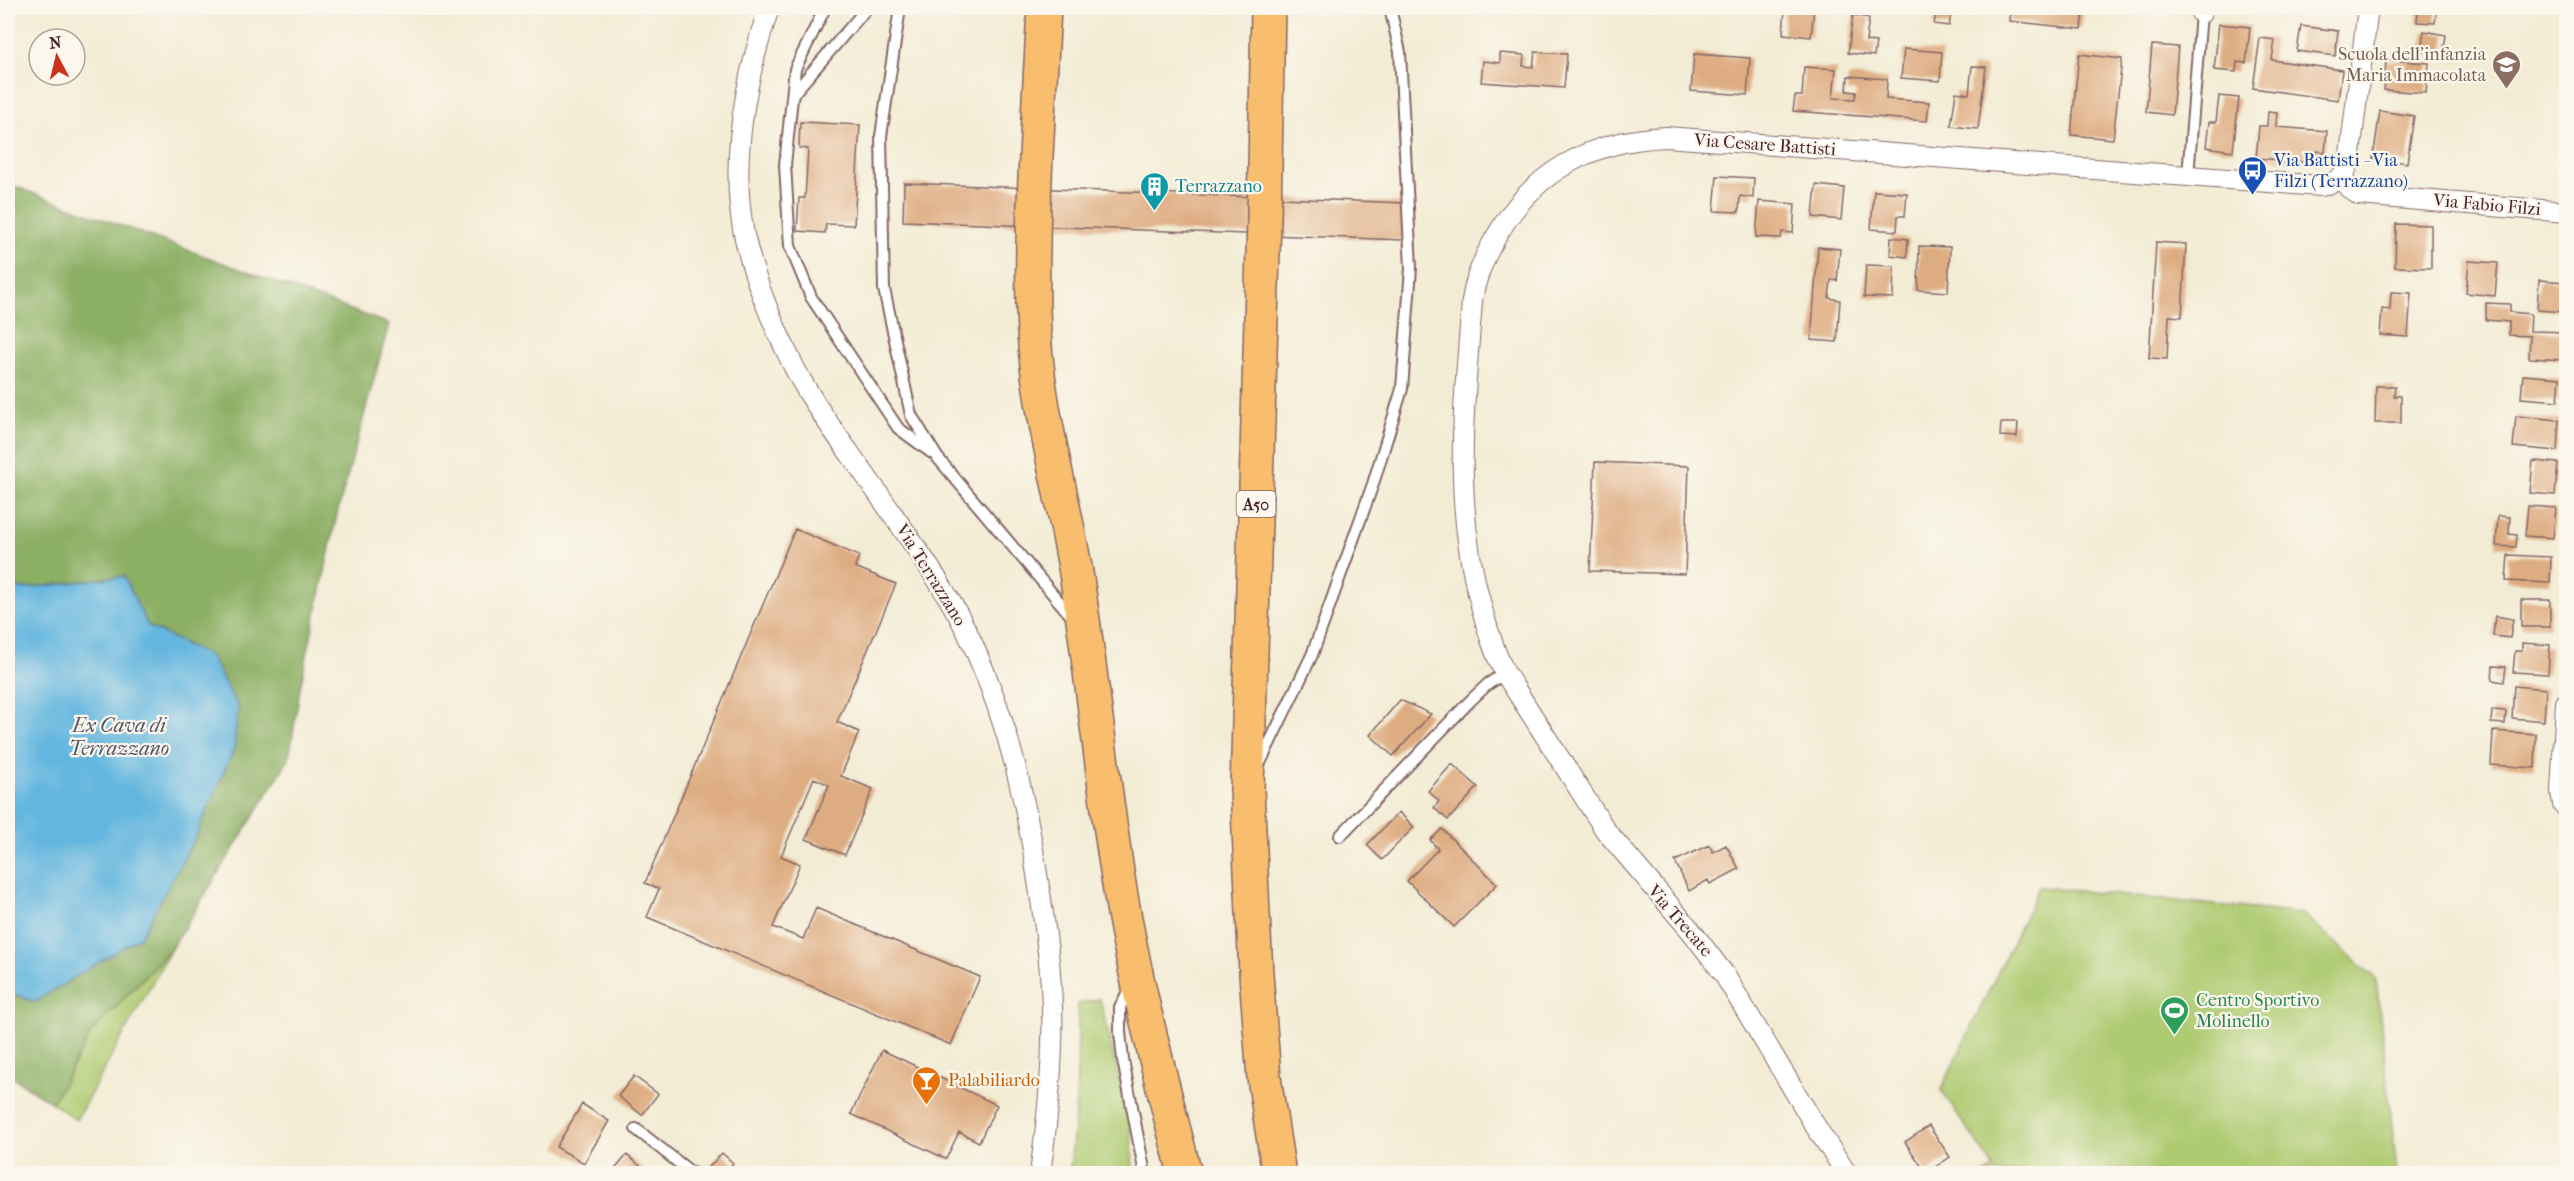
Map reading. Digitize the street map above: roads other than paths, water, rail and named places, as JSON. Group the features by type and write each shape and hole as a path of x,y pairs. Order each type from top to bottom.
{"highway":[{"path":"1044,8 1034,212 1033,311 1036,362 1045,428 1076,576 1120,888 1136,977 1185,1173"},
{"name":"A50","path":"1268,8 1247,789 1263,1066 1279,1173"}],"street":[{"name":"Via Terrazzano","path":"769,8 748,77 741,135 739,186 743,228 755,276 796,370 821,412 937,578 974,646 1004,720 1030,823 1047,937 1052,1040 1049,1097 1040,1173"},
{"path":"2342,179 2349,162 2368,8"},
{"name":"Via Cesare Battisti","path":"1505,673 1493,648 1473,578 1465,533 1461,479 1468,348 1477,275 1507,217 1541,179 1590,153 1610,146 1631,140 1666,137 2321,186 2342,179"},
{"name":"Via Fabio Filzi","path":"2342,179 2359,195 2566,212"},
{"name":"Via Trecate","path":"1505,673 1606,831 1724,974 1816,1127 1847,1173"},
{"path":"2565,806 2561,791 2566,703"}],"lane":[{"path":"825,8 795,69 785,165 790,246 812,297 898,428 937,457"},
{"path":"792,94 867,8"},
{"path":"900,8 881,136 884,289 911,415 937,457 1084,632"},
{"path":"1247,789 1312,655 1373,484 1402,388 1411,268 1400,52 1390,8"},
{"path":"2187,176 2202,10"},
{"path":"1340,836 1471,700 1488,684 1505,673"},
{"path":"1136,977 1120,1007 1120,1032 1123,1060 1145,1173"},
{"path":"636,1129 693,1173"}],"water":[{"name":"Ex Cava di Terrazzano","path":"124,576 148,626 210,656 238,707 234,749 195,838 140,937 35,1002 8,992 8,583 21,589"}],"place":[{"name":"Scuola dell'infanzia Maria Immacolata","path":"2507,90"},
{"name":"Via Battisti - Via Filzi (Terrazzano)","path":"2253,196"},
{"name":"Terrazzano","path":"1154,212"},
{"name":"Centro Sportivo Molinello","path":"2175,1036"},
{"name":"Palabiliardo","path":"927,1106"}]}
